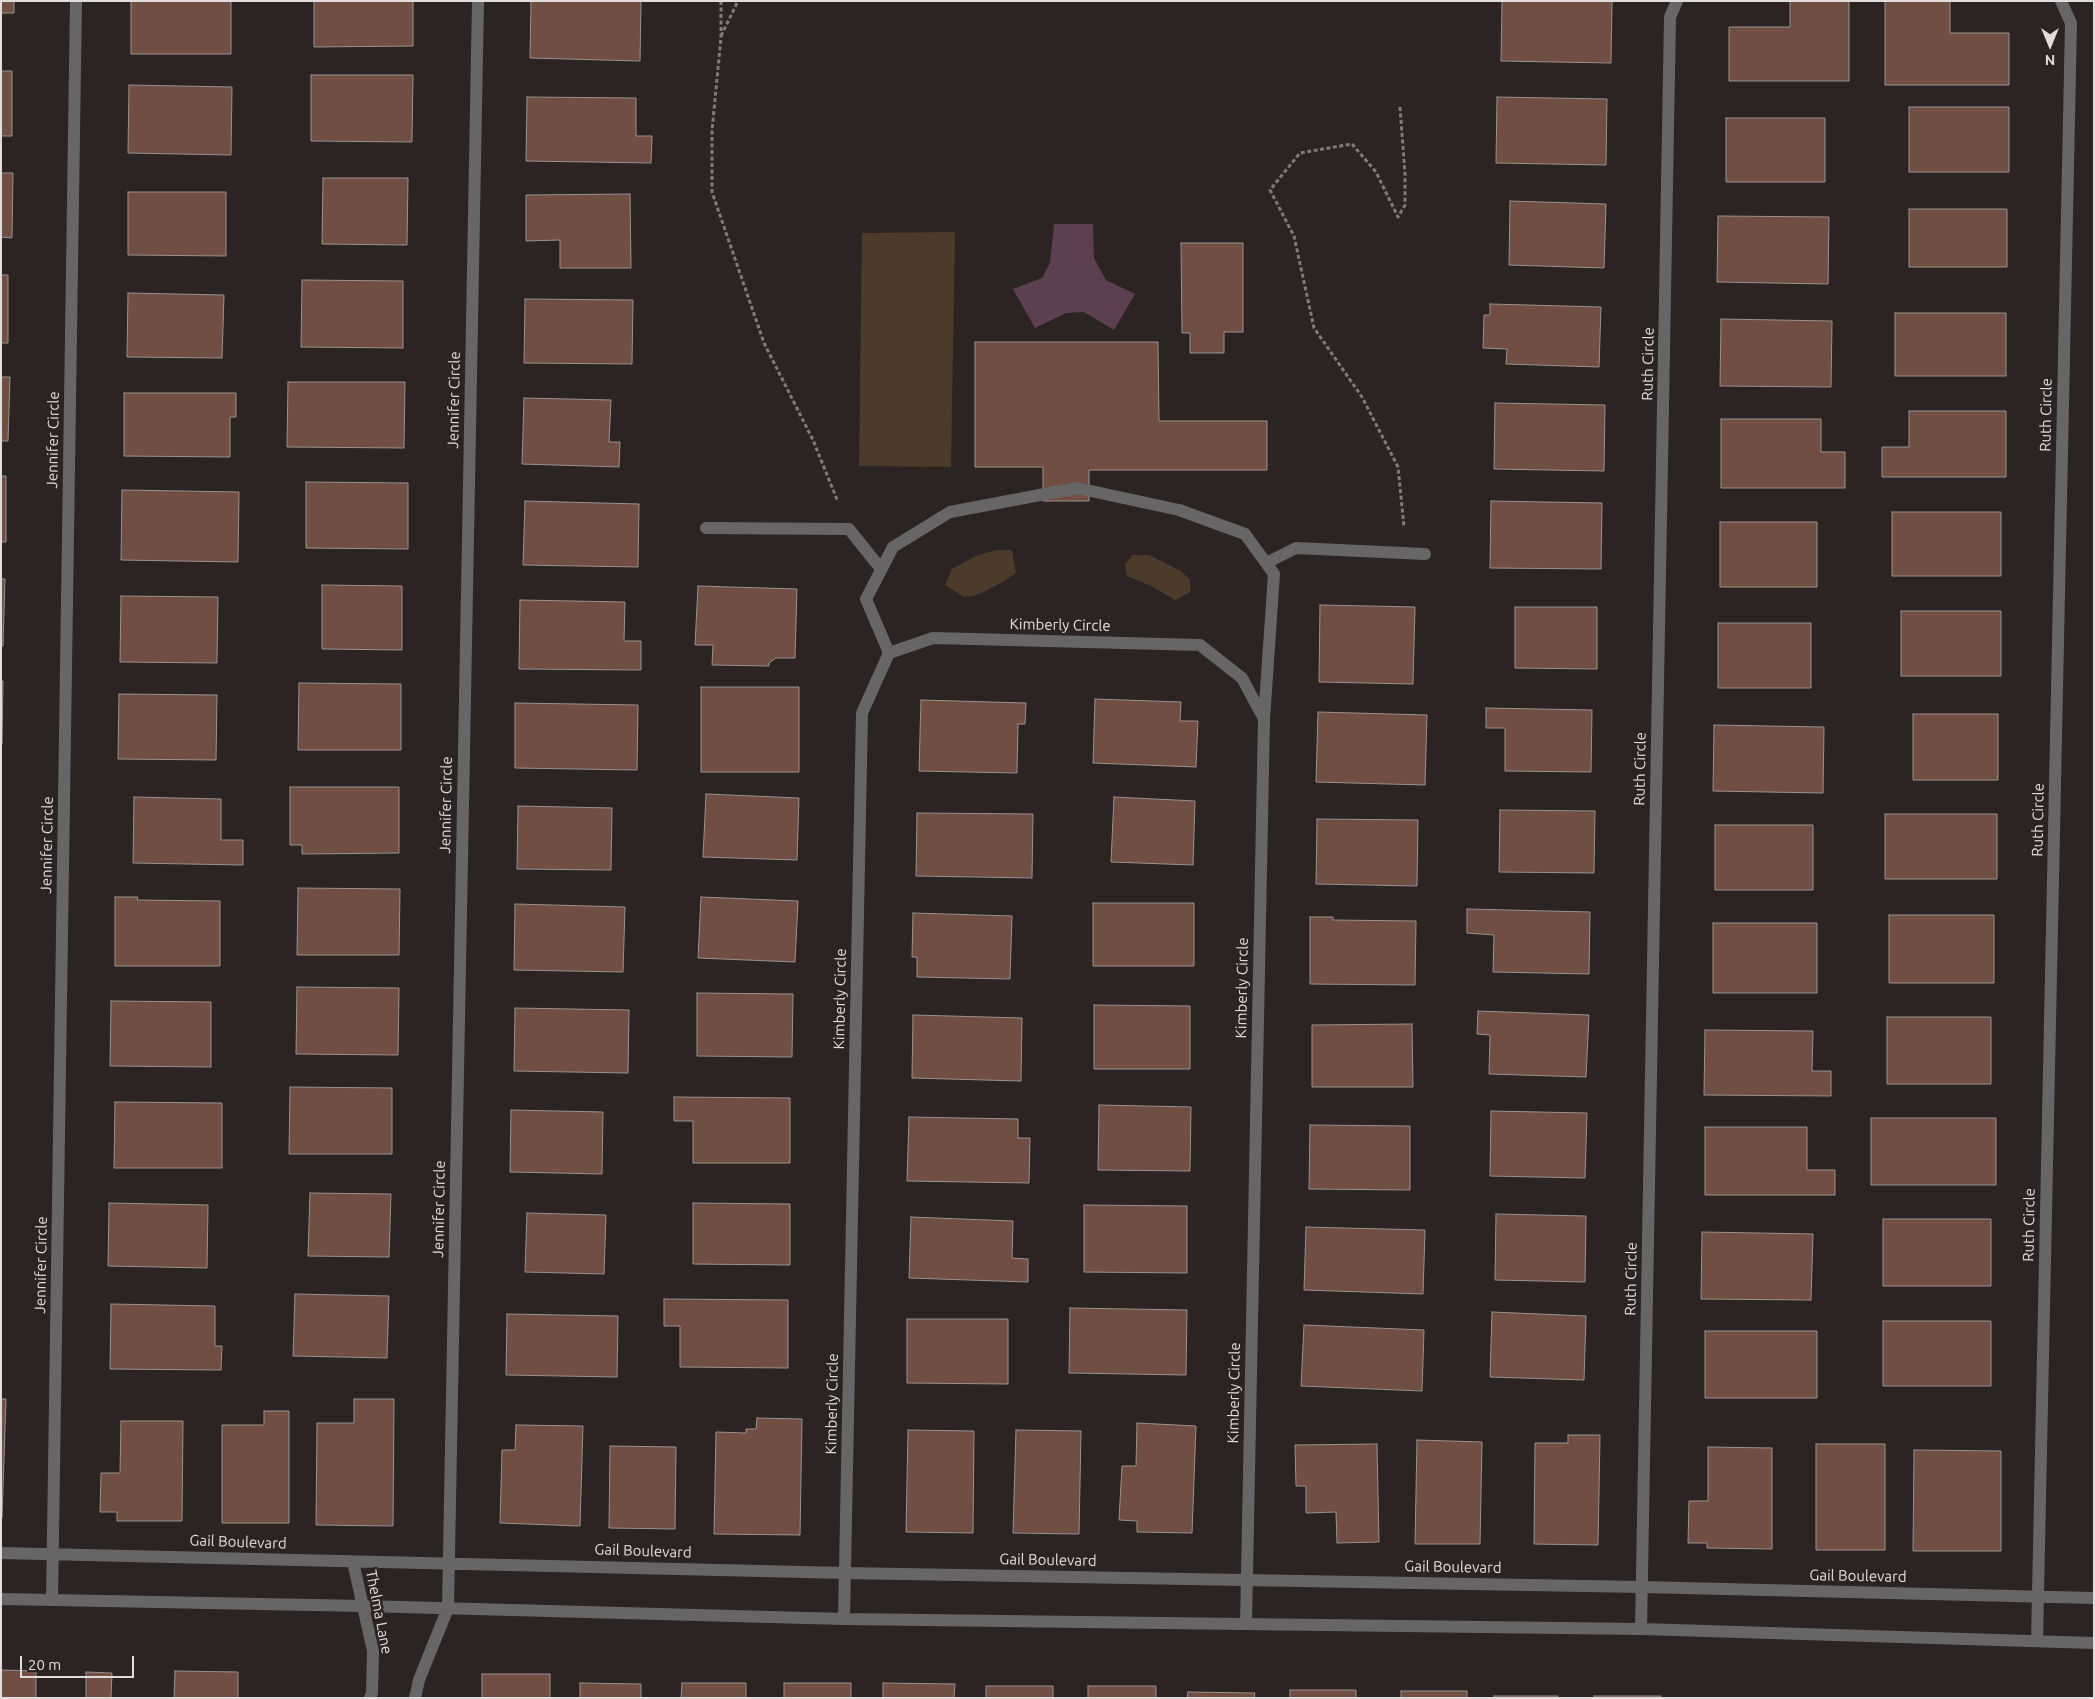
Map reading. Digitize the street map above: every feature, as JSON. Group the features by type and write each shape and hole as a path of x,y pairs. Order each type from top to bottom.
{"street":[{"name":"Jennifer Circle","path":"52,1600 76,1"},
{"name":"Jennifer Circle","path":"448,1608 478,1"},
{"name":"Ruth Circle","path":"1641,1629 1670,17 1677,1"},
{"name":"Ruth Circle","path":"2037,1641 2071,23 2062,1"},
{"path":"889,653 866,599 893,547 950,512 1077,488 1179,510 1245,534 1274,574 1264,719"},
{"path":"706,528 849,528 882,570"},
{"path":"1266,563 1296,548 1425,554"},
{"name":"Kimberly Circle","path":"844,1619 862,713 889,653 933,638 1200,645 1242,678 1264,719 1246,1624"},
{"name":"Gail Boulevard","path":"1,1553 353,1562 448,1562 845,1573 1642,1587 2094,1598"},
{"name":"Thelma Lane","path":"353,1562 373,1651 372,1693 370,1698"},
{"path":"1,1599 364,1606 844,1619 1641,1629 2094,1643"},
{"path":"415,1698 419,1680 448,1608"}],"path":[{"path":"721,1 721,37 712,131 712,192 764,343 813,440 849,528"},
{"path":"721,37 738,1"},
{"path":"1400,107 1405,174 1405,205 1398,217 1376,172 1352,144 1300,153 1270,190 1294,236 1314,328 1362,397 1398,468 1403,510 1404,553"}],"shaded area":[{"path":"1054,224 1093,224 1094,258 1106,280 1135,294 1114,330 1084,312 1066,313 1035,328 1013,289 1042,278 1050,263"},
{"path":"955,232 951,467 859,466 862,233"},
{"path":"997,550 1012,550 1016,573 977,595 964,597 945,585 952,569 978,555"},
{"path":"1132,555 1149,555 1181,571 1190,580 1190,592 1175,600 1151,586 1127,576 1125,565"}],"building":[{"path":"1,1 14,1 14,13 1,13"},
{"path":"131,1 231,1 231,54 131,54"},
{"path":"314,1 413,1 413,46 314,47"},
{"path":"531,1 641,1 640,61 530,58"},
{"path":"1502,1 1612,1 1611,63 1501,61"},
{"path":"1790,1 1849,1 1849,81 1729,81 1729,27 1790,27"},
{"path":"1885,1 1950,1 1950,33 2009,33 2009,85 1885,85"},
{"path":"1,71 12,71 12,136 1,136"},
{"path":"311,75 413,75 412,142 311,141"},
{"path":"129,85 232,87 231,155 128,153"},
{"path":"527,97 636,98 636,136 652,136 651,163 526,161"},
{"path":"1497,97 1607,99 1606,165 1496,163"},
{"path":"1909,107 2009,107 2009,172 1909,172"},
{"path":"1726,118 1825,118 1825,182 1726,182"},
{"path":"1,173 13,173 12,238 1,237"},
{"path":"323,178 408,178 407,245 322,244"},
{"path":"128,192 226,192 226,256 128,255"},
{"path":"630,194 631,268 560,268 560,240 526,241 526,195"},
{"path":"1510,201 1606,204 1604,268 1509,265"},
{"path":"1909,209 2007,209 2007,267 1909,267"},
{"path":"1718,216 1829,217 1828,284 1717,282"},
{"path":"1181,243 1243,243 1243,332 1224,332 1224,353 1190,353 1190,333 1182,333"},
{"path":"1,275 8,275 8,343 1,343"},
{"path":"302,280 403,281 403,348 301,347"},
{"path":"128,293 224,295 222,358 127,357"},
{"path":"525,299 633,300 632,364 524,363"},
{"path":"1490,304 1601,307 1599,367 1506,364 1507,349 1483,348 1484,315 1490,315"},
{"path":"1895,313 2006,313 2006,376 1895,376"},
{"path":"1721,319 1832,321 1831,387 1720,386"},
{"path":"975,342 1158,342 1159,421 1267,421 1267,470 1089,470 1089,501 1043,501 1043,467 975,467"},
{"path":"1,377 10,377 8,441 1,441"},
{"path":"288,382 405,382 404,448 287,447"},
{"path":"124,393 236,393 236,417 230,417 230,457 124,456"},
{"path":"524,398 611,400 609,442 620,442 619,467 522,464"},
{"path":"1495,403 1605,405 1604,471 1494,469"},
{"path":"1909,411 2006,411 2006,477 1882,477 1882,447 1909,447"},
{"path":"1721,419 1821,419 1821,452 1845,452 1845,488 1721,488"},
{"path":"1,476 6,476 6,542 1,542"},
{"path":"306,482 408,483 408,549 306,548"},
{"path":"122,490 239,492 238,562 121,560"},
{"path":"525,501 639,504 638,567 523,565"},
{"path":"1491,501 1602,503 1601,569 1490,568"},
{"path":"1892,512 2001,512 2001,576 1892,576"},
{"path":"1720,522 1817,522 1817,587 1720,587"},
{"path":"1,579 5,579 3,646 1,646"},
{"path":"322,585 402,586 402,650 322,649"},
{"path":"698,586 797,589 795,658 776,658 769,663 769,666 712,665 713,645 695,645"},
{"path":"121,596 218,597 217,663 120,662"},
{"path":"520,600 625,602 624,641 641,641 641,670 519,669"},
{"path":"1320,605 1415,607 1413,684 1319,682"},
{"path":"1515,607 1597,607 1597,669 1515,668"},
{"path":"1901,611 2001,611 2001,676 1901,676"},
{"path":"1718,623 1811,623 1811,688 1718,688"},
{"path":"1,681 3,681 2,744 1,744"},
{"path":"299,683 401,684 401,750 298,750"},
{"path":"701,687 799,687 799,772 701,772"},
{"path":"119,694 217,695 216,760 118,759"},
{"path":"1095,699 1181,702 1180,721 1198,721 1196,767 1093,763"},
{"path":"921,700 1026,703 1025,724 1018,724 1017,773 919,771"},
{"path":"515,703 638,705 637,770 515,768"},
{"path":"1486,708 1592,710 1591,772 1505,771 1505,728 1486,728"},
{"path":"1318,712 1427,715 1425,785 1316,782"},
{"path":"1913,714 1998,714 1998,780 1913,780"},
{"path":"1714,725 1824,727 1823,793 1713,791"},
{"path":"290,787 399,787 399,853 302,854 302,845 290,845"},
{"path":"706,794 799,798 797,860 703,857"},
{"path":"134,797 221,799 221,840 243,840 243,865 133,863"},
{"path":"1114,797 1195,801 1193,865 1111,862"},
{"path":"518,806 612,808 611,870 517,869"},
{"path":"1500,810 1595,811 1594,873 1499,872"},
{"path":"917,813 1033,814 1032,878 916,876"},
{"path":"1885,814 1997,814 1997,879 1885,879"},
{"path":"1317,819 1418,820 1417,886 1316,884"},
{"path":"1715,825 1813,825 1813,890 1715,890"},
{"path":"298,888 400,889 399,955 297,955"},
{"path":"115,897 138,897 137,900 220,901 220,966 115,966"},
{"path":"701,897 798,901 795,962 698,958"},
{"path":"1093,903 1194,903 1194,966 1093,966"},
{"path":"515,904 625,907 623,972 514,970"},
{"path":"1467,909 1590,912 1589,974 1493,972 1494,935 1467,933"},
{"path":"913,913 1012,916 1010,979 917,977 917,957 912,957"},
{"path":"1889,915 1994,915 1994,983 1889,983"},
{"path":"1310,917 1333,917 1333,920 1416,921 1415,985 1310,984"},
{"path":"1713,923 1817,923 1817,993 1713,993"},
{"path":"297,987 399,988 398,1055 296,1054"},
{"path":"697,993 793,994 792,1057 697,1056"},
{"path":"111,1001 211,1002 211,1067 110,1066"},
{"path":"1094,1005 1190,1006 1190,1069 1094,1069"},
{"path":"515,1008 629,1010 628,1073 514,1071"},
{"path":"1478,1011 1589,1015 1586,1077 1489,1074 1490,1035 1477,1034"},
{"path":"913,1015 1022,1018 1021,1081 912,1078"},
{"path":"1887,1017 1991,1017 1991,1084 1887,1084"},
{"path":"1412,1024 1413,1087 1312,1087 1312,1025"},
{"path":"1705,1030 1813,1031 1812,1071 1831,1071 1831,1096 1704,1095"},
{"path":"290,1087 392,1088 392,1154 289,1154"},
{"path":"674,1097 790,1098 790,1163 693,1163 693,1121 674,1121"},
{"path":"115,1102 222,1103 222,1168 114,1168"},
{"path":"1099,1105 1191,1107 1190,1171 1098,1170"},
{"path":"511,1110 603,1112 602,1174 510,1172"},
{"path":"1491,1111 1587,1113 1585,1178 1490,1176"},
{"path":"909,1117 1018,1119 1018,1138 1030,1138 1029,1183 907,1181"},
{"path":"1871,1118 1996,1118 1996,1185 1871,1185"},
{"path":"1310,1125 1410,1126 1410,1190 1309,1189"},
{"path":"1705,1127 1807,1127 1807,1170 1835,1170 1835,1195 1705,1195"},
{"path":"310,1193 391,1194 389,1257 308,1256"},
{"path":"109,1203 208,1205 207,1268 108,1266"},
{"path":"693,1203 790,1204 790,1265 693,1264"},
{"path":"1084,1205 1187,1206 1187,1273 1084,1272"},
{"path":"527,1213 606,1215 604,1274 525,1272"},
{"path":"1496,1214 1586,1216 1585,1282 1495,1280"},
{"path":"911,1217 1013,1221 1012,1258 1028,1259 1028,1282 909,1278"},
{"path":"1883,1219 1991,1219 1991,1286 1883,1286"},
{"path":"1306,1227 1425,1230 1423,1294 1304,1290"},
{"path":"1702,1232 1813,1234 1811,1300 1701,1299"},
{"path":"295,1294 389,1296 387,1358 293,1356"},
{"path":"664,1299 788,1300 788,1368 680,1367 680,1326 664,1326"},
{"path":"111,1304 215,1306 215,1346 222,1346 221,1370 110,1369"},
{"path":"1070,1308 1187,1310 1186,1375 1069,1373"},
{"path":"1492,1312 1586,1316 1584,1380 1490,1377"},
{"path":"507,1314 618,1316 617,1377 506,1375"},
{"path":"907,1319 1008,1319 1008,1384 907,1383"},
{"path":"1883,1321 1991,1321 1991,1386 1883,1386"},
{"path":"1304,1325 1424,1330 1422,1391 1301,1386"},
{"path":"1705,1331 1817,1331 1817,1398 1705,1398"},
{"path":"1,1399 6,1399 2,1518 1,1518"},
{"path":"354,1399 394,1399 393,1526 316,1525 317,1423 354,1423"},
{"path":"264,1411 289,1411 289,1523 222,1523 222,1425 264,1425"},
{"path":"757,1418 802,1419 800,1535 714,1534 716,1432 746,1433 746,1429 756,1429"},
{"path":"121,1421 183,1421 182,1521 117,1521 117,1512 100,1512 101,1473 120,1473"},
{"path":"1137,1423 1196,1426 1192,1533 1137,1532 1137,1521 1119,1520 1122,1466 1136,1466"},
{"path":"516,1425 583,1426 580,1526 500,1523 502,1450 515,1450"},
{"path":"908,1430 974,1431 973,1533 906,1532"},
{"path":"1016,1430 1081,1431 1079,1534 1013,1533"},
{"path":"1568,1435 1600,1435 1598,1545 1534,1544 1535,1443 1568,1443"},
{"path":"1417,1440 1482,1442 1480,1544 1415,1544"},
{"path":"1377,1444 1379,1542 1337,1543 1336,1512 1306,1513 1306,1486 1296,1486 1295,1445"},
{"path":"1816,1444 1885,1444 1885,1550 1816,1550"},
{"path":"610,1446 676,1447 675,1529 609,1528"},
{"path":"1708,1447 1772,1448 1772,1549 1707,1548 1707,1543 1688,1543 1689,1501 1708,1501"},
{"path":"1914,1450 2001,1451 2001,1551 1913,1551"},
{"path":"1,1670 36,1671 36,1698 1,1698"},
{"path":"175,1671 238,1672 238,1698 174,1698"},
{"path":"86,1672 112,1673 111,1698 86,1698"},
{"path":"482,1674 550,1674 550,1698 482,1698"},
{"path":"580,1683 641,1684 641,1698 580,1698"},
{"path":"682,1683 746,1683 746,1698 681,1698"},
{"path":"784,1683 851,1683 851,1698 784,1698"},
{"path":"883,1683 955,1684 954,1698 883,1698"},
{"path":"986,1686 1053,1686 1053,1698 986,1698"},
{"path":"1088,1686 1156,1686 1156,1698 1088,1698"},
{"path":"1290,1690 1356,1690 1356,1698 1290,1698"},
{"path":"1401,1691 1467,1691 1467,1698 1401,1698"},
{"path":"1188,1692 1255,1693 1254,1698 1187,1698"},
{"path":"1494,1696 1558,1696 1558,1698 1494,1698"},
{"path":"1594,1696 1661,1696 1661,1698 1594,1698"}]}
